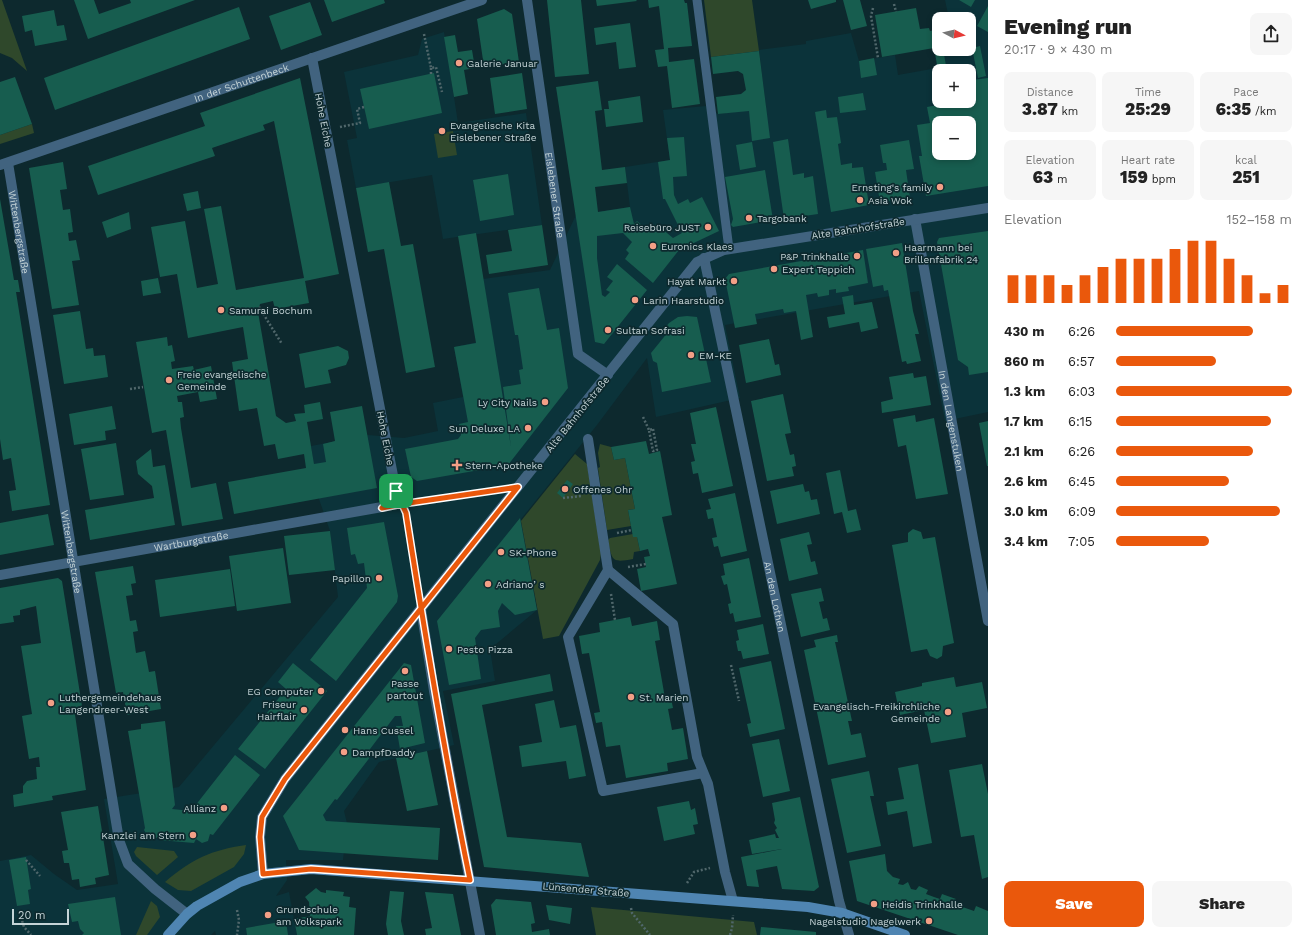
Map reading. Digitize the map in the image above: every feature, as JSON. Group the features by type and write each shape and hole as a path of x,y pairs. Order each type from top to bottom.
{"street":[{"name":"In der Schuttenbeck","path":"4,164 482,0"},
{"name":"Eislebener Straße","path":"527,0 578,354 608,375"},
{"name":"Hohe Eiche","path":"312,58 396,491 382,508"},
{"name":"Wittenbergstraße","path":"4,164 74,562 122,850 128,864 187,914"},
{"name":"Alte Bahnhofstraße","path":"263,874 260,837 262,817 285,779 697,262 729,248 988,208"},
{"name":"In den Langenstuken","path":"915,219 988,621"},
{"name":"An den Lothen","path":"704,258 842,913 848,935"},
{"path":"588,439 608,570 568,637 603,791 703,773"},
{"name":"Wartburgstraße","path":"0,575 382,508"},
{"path":"608,570 673,624 697,757 708,784 724,864 733,900"},
{"path":"421,609 434,691 480,935"},
{"name":"Lünsender Straße","path":"263,874 311,869 733,900 808,907 842,913 905,935"},
{"path":"168,935 187,914 219,893 240,882 263,874"}],"lane":[{"path":"697,0 729,248"}],"path":[{"path":"894,4 896,12"},
{"path":"873,8 871,16 878,58"},
{"path":"425,38 431,74"},
{"path":"431,68 436,67 442,92"},
{"path":"354,124 360,123 357,109 364,107"},
{"path":"259,307 282,344"},
{"path":"130,389 143,387"},
{"path":"643,417 649,430 654,452"},
{"path":"382,508 518,487"},
{"path":"563,498 566,499 596,494"},
{"path":"402,504 406,513 421,609"},
{"path":"637,566 646,564"},
{"path":"731,665 738,701"},
{"path":"26,860 40,876"},
{"path":"677,896 694,872 724,864"},
{"path":"625,892 632,913 650,935"},
{"path":"730,935 732,928 733,900"},
{"path":"236,910 239,920 237,935"},
{"path":"22,917 24,927 31,935"}],"shaded area":[{"path":"945,0 988,0 988,412 945,421 919,291 725,325 740,398 656,417 647,358 597,425 521,519 537,610 490,649 495,681 443,691 454,745 379,762 344,811 347,823 343,860 286,860 287,880 276,896 289,892 297,935 216,935 215,931 211,935 0,935 0,861 31,855 77,890 118,884 104,799 179,787 338,597 330,531 319,499 311,446 368,435 404,438 438,431 433,403 463,397 454,347 493,339 483,279 550,270 576,215 630,207 625,167 670,160 663,110 706,106 718,114 766,108 759,50 806,44 806,41 851,33 859,61 895,55 898,75 932,69 932,108 976,108 976,64 936,64 935,56 976,56 976,12 948,12"},
{"name":"Evangelische Kita Eislebener Straße","path":"444,32 458,123 526,113 542,225 443,239 432,175 356,188 347,140 357,138 344,72 418,55 422,39"}],"green space":[{"path":"0,0 2,0 27,71 12,58 0,53"},
{"path":"704,0 752,0 759,51 711,57"},
{"path":"32,124 34,133 0,144 0,135"},
{"path":"453,131 457,155 438,158 434,134"},
{"path":"600,444 611,447 614,460 625,458 635,509 628,510 631,526 607,530 598,468 600,467 598,453"},
{"path":"575,454 587,464 601,553 600,560 559,636 543,639 521,521"},
{"path":"633,534 633,537 637,537 640,551 634,552 633,559 621,561 614,559 608,540 610,538"},
{"path":"246,845 244,854 234,867 191,891 178,890 165,882 184,867 202,857 222,850"},
{"path":"137,847 174,851 178,857 157,875 136,856 134,852"},
{"path":"151,901 157,906 160,917 147,935 136,935"},
{"path":"591,907 754,922 757,935 596,935"}],"building":[{"path":"74,0 94,0 99,14 131,3 130,0 195,0 88,39"},
{"path":"324,0 384,0 385,3 332,22"},
{"path":"547,0 581,0 589,74 555,77"},
{"path":"596,0 636,0 637,1 597,6"},
{"path":"648,0 684,0 685,3 687,3 692,46 668,48 669,62 694,59 700,104 672,108 667,66 658,67 655,50 664,49 659,6 649,8"},
{"path":"808,0 836,0 836,2 811,9"},
{"path":"843,0 860,0 867,26 851,30"},
{"path":"959,0 975,0 971,7"},
{"path":"310,2 322,35 281,50 269,16"},
{"path":"988,6 988,32 977,26"},
{"path":"239,7 250,39 55,110 44,78"},
{"path":"916,8 920,29 929,28 930,31 932,31 932,48 882,57 875,15"},
{"path":"504,9 512,14 519,62 484,67 477,19"},
{"path":"54,10 57,26 64,25 67,40 35,46 32,30 25,32 22,16"},
{"path":"630,23 636,67 619,69 616,42 596,45 594,28"},
{"path":"455,35 458,52 472,50 475,68 464,70 468,94 454,97 444,37"},
{"path":"980,46 986,76 978,78 974,56 976,56 976,47"},
{"path":"759,51 770,138 752,141 749,111 718,114 716,97 741,94 746,90 743,74 738,71 713,74 711,57"},
{"path":"935,56 944,56 946,64 937,64"},
{"path":"874,58 877,75 861,78 859,61"},
{"path":"434,73 442,113 369,129 360,89"},
{"path":"522,73 527,109 495,114 490,78"},
{"path":"15,77 32,124 0,135 0,82"},
{"path":"300,78 339,274 305,281 309,303 275,309 273,301 260,304 258,312 276,416 286,423 296,421 294,414 305,413 304,405 320,402 323,419 307,422 314,464 326,462 323,444 335,441 330,412 362,406 377,488 234,514 228,482 306,468 304,454 278,459 275,444 264,446 257,408 239,411 232,362 248,359 243,327 188,338 177,274 160,277 151,227 185,221 197,288 218,284 204,209 221,206 236,290 304,278 274,121 263,125 265,130 212,148 215,156 98,195 88,166 205,126 200,113"},
{"path":"988,78 988,186 926,196 919,156 922,156 917,125 930,123 927,107 976,108 976,80"},
{"path":"598,81 602,110 595,111 602,170 625,167 627,183 595,187 598,212 630,207 634,224 637,221 650,232 656,224 673,238 682,233 665,199 663,199 658,162 670,160 667,138 684,137 687,176 673,177 674,195 678,204 688,199 690,203 702,197 719,231 679,250 653,283 625,259 629,253 626,250 632,242 623,233 597,236 597,258 602,295 605,297 610,292 606,290 613,281 607,277 617,264 647,290 604,344 595,342 556,87"},
{"path":"863,93 866,110 840,113 838,97"},
{"path":"640,96 643,122 606,127 604,109 609,109 608,101"},
{"path":"826,110 827,118 837,117 841,143 838,144 841,165 852,163 852,168 863,167 869,205 831,212 815,112"},
{"path":"788,139 793,175 804,173 804,178 813,176 818,214 784,219 773,142"},
{"path":"909,140 914,169 906,170 910,198 880,202 875,172 887,170 886,163 883,163 880,145"},
{"path":"752,142 756,167 740,170 736,145"},
{"path":"63,162 67,189 60,190 63,210 70,209 73,232 68,233 69,241 76,240 80,260 72,261 79,305 52,309 29,168"},
{"path":"765,170 773,220 733,227 731,225 733,219 725,177"},
{"path":"508,174 514,215 480,221 473,180"},
{"path":"389,182 401,246 413,244 435,367 406,373 384,249 368,252 356,188"},
{"path":"198,191 201,208 187,211 183,194"},
{"path":"0,199 14,280 18,280 20,292 16,292 50,505 12,511 9,491 16,490 11,458 3,460 0,439"},
{"path":"129,212 131,229 107,238 102,222"},
{"path":"542,225 548,265 489,274 486,255 512,251 508,230"},
{"path":"988,231 988,372 969,375 968,367 958,360 937,242 939,238"},
{"path":"476,233 511,447 503,387 521,384 519,370 523,369 518,335 515,335 508,293 539,288 547,330 559,328 568,388 508,465 417,481 411,477 405,449 458,439 461,435 459,424 468,422 454,347 476,343 458,236"},
{"path":"902,243 913,311 919,334 915,334 921,361 907,364 906,361 902,362 888,290 884,291 883,285 873,287 866,249"},
{"path":"863,250 868,283 848,287 849,291 836,293 836,289 829,290 829,295 818,297 817,293 806,295 813,337 801,340 796,311 784,313 783,309 755,314 757,324 735,328 725,279 729,274"},
{"path":"158,278 161,293 143,296 141,281"},
{"path":"853,295 854,305 872,302 878,328 861,332 859,322 829,328 827,317 845,314 842,297"},
{"path":"80,311 86,349 93,348 94,356 105,355 108,377 64,384 53,315"},
{"path":"678,317 697,317 711,382 662,392 657,363 653,361 651,353 668,332 664,329 669,323"},
{"path":"167,337 168,346 172,345 175,361 171,362 172,369 193,366 194,370 211,366 217,399 200,402 198,392 177,396 178,402 182,402 184,417 180,418 181,428 191,488 216,483 223,519 182,526 166,430 152,433 136,342"},
{"path":"769,339 775,365 779,364 781,375 746,383 739,345"},
{"path":"338,346 348,351 349,358 346,365 328,370 331,383 305,388 299,354"},
{"path":"913,373 914,378 926,376 931,405 882,413 881,402 893,399 889,377"},
{"path":"783,394 791,433 785,434 790,455 794,454 796,466 792,467 794,476 767,481 751,401"},
{"path":"112,406 116,429 105,431 106,440 74,445 69,414"},
{"path":"716,407 733,486 702,493 698,473 693,474 691,462 695,461 691,444 696,444 690,413"},
{"path":"915,415 916,422 934,418 948,494 916,499 906,445 898,447 893,419"},
{"path":"988,421 988,466 987,466 979,423"},
{"path":"646,441 649,454 660,451 672,515 662,517 677,584 641,591 637,569 646,567 644,557 650,556 648,549 640,551 637,537 633,537 628,510 635,509 625,458 614,460 611,447"},
{"path":"116,443 124,495 90,500 81,449"},
{"path":"151,449 153,467 165,465 175,525 90,540 85,510 154,498 152,486 138,474 136,461"},
{"path":"840,470 848,511 856,509 861,530 847,533 842,512 834,514 826,473"},
{"name":"Offenes Ohr","path":"567,480 573,484 563,498 557,493"},
{"path":"803,484 805,492 809,491 811,500 817,499 820,514 777,524 770,491"},
{"path":"735,493 747,551 721,557 718,546 714,547 712,538 717,537 713,518 708,519 706,510 711,509 708,499"},
{"path":"48,514 54,545 0,555 0,523"},
{"path":"520,518 537,610 515,615 502,603 498,611 500,627 481,630 475,638 481,679 449,685 437,621"},
{"path":"384,522 398,596 397,602 336,681 310,660 367,588 364,563 358,564 355,554 351,555 347,528"},
{"path":"913,529 921,532 923,539 935,537 954,643 943,646 942,656 937,659 930,656 927,649 911,652 892,545 908,542 908,533"},
{"path":"330,531 335,570 289,575 284,536"},
{"path":"809,532 812,544 807,545 811,562 815,561 818,574 789,581 780,539"},
{"path":"283,548 291,603 237,611 229,556"},
{"path":"749,558 761,617 735,622 733,613 730,614 728,604 731,603 727,584 724,585 721,576 725,575 723,564"},
{"path":"133,566 136,583 131,584 133,595 126,596 130,621 136,620 138,631 133,632 136,653 145,651 149,672 155,671 161,709 127,715 123,692 116,693 95,572"},
{"path":"230,569 235,606 160,617 155,580"},
{"path":"58,578 62,581 82,706 74,708 86,790 52,796 53,800 14,807 13,795 23,793 23,786 27,781 37,779 36,767 40,767 39,757 29,759 22,716 32,714 21,646 41,643 36,606 20,610 20,615 13,616 14,622 0,624 0,588"},
{"path":"821,588 824,601 819,602 823,619 827,618 830,630 801,637 791,594"},
{"name":"St. Marien","path":"630,617 632,626 657,621 660,640 655,641 665,698 671,697 673,708 668,709 672,730 683,728 688,759 667,763 668,771 626,778 620,745 606,747 602,722 596,723 594,713 600,712 589,653 582,654 579,636 600,632 599,623"},
{"path":"763,624 769,654 743,659 741,651 738,651 736,641 739,640 737,630"},
{"path":"837,635 838,642 835,642 852,721 848,721 851,735 861,733 866,757 828,765 804,650 816,647 814,640"},
{"path":"771,661 785,729 750,737 747,724 751,723 739,668"},
{"path":"293,663 327,691 265,769 238,749 286,689 278,682"},
{"path":"404,663 411,665 425,743 400,749 396,726 403,726 401,716 395,716 367,753 371,756 337,800 335,799 323,815 326,821 440,828 438,860 299,850 283,816"},
{"path":"550,674 553,691 482,705 507,837 581,843 589,877 484,867 451,694"},
{"name":"Evangelisch-Freikirchliche Gemeinde","path":"954,677 956,687 982,682 987,708 962,713 966,737 931,743 924,710 900,715 895,692 922,686 922,683"},
{"path":"554,700 560,728 576,725 586,776 569,779 566,761 522,767 519,746 542,742 535,704"},
{"path":"165,721 175,805 172,809 191,811 235,755 260,775 213,835 210,834 208,841 202,843 196,839 194,843 159,840 159,837 153,839 147,835 144,830 145,828 128,731 141,729 141,724"},
{"path":"779,739 790,791 763,797 752,744"},
{"path":"427,751 438,805 407,811 396,758"},
{"path":"918,764 932,843 913,847 907,811 888,815 886,802 904,799 898,768"},
{"path":"982,764 988,794 988,877 982,879 974,835 961,837 949,770"},
{"path":"869,771 874,796 870,796 881,846 847,853 831,779"},
{"path":"800,797 819,887 814,891 782,889 777,866 756,870 759,887 747,886 741,857 782,849 752,854 749,840 775,834 776,838 779,838 775,830 777,828 774,823 775,820 772,803"},
{"path":"689,801 691,810 695,808 698,824 693,825 695,834 664,841 657,807"},
{"path":"98,806 109,875 95,878 96,884 80,887 79,879 72,880 69,863 64,863 62,851 68,850 61,812"},
{"path":"885,854 887,871 893,877 900,879 898,884 903,885 908,882 911,889 916,890 919,886 928,890 926,894 934,897 940,899 942,894 956,899 954,904 974,911 976,906 988,911 988,935 958,935 857,901 849,861"},
{"path":"26,857 31,889 28,890 30,904 17,906 9,860"},
{"path":"316,888 321,892 326,893 326,890 344,892 343,896 350,897 349,907 356,908 354,935 297,935 294,919 310,916 309,902 305,897"},
{"path":"390,891 404,892 401,921 404,935 388,935 386,924"},
{"path":"425,892 453,894 461,935 426,935 425,929 432,928"},
{"path":"115,897 121,935 82,935 84,933 80,929 78,921 72,922 68,904"},
{"path":"496,899 531,902 535,923 531,924 532,932 549,929 550,935 496,935 491,905"},
{"path":"546,905 572,908 570,924 549,920"},
{"path":"286,921 288,935 247,935 246,928"},
{"path":"761,927 816,932 816,935 760,935"}],"place":[{"name":"Galerie Januar","path":"459,63"},
{"name":"Evangelische Kita Eislebener Straße","path":"442,131"},
{"name":"Ernsting's family","path":"940,187"},
{"name":"Asia Wok","path":"860,200"},
{"name":"Targobank","path":"749,218"},
{"name":"Reisebüro JUST","path":"708,227"},
{"name":"Euronics Klaes","path":"653,246"},
{"name":"Haarmann bei Brillenfabrik 24","path":"896,253"},
{"name":"P&P Trinkhalle","path":"857,256"},
{"name":"Expert Teppich","path":"774,269"},
{"name":"Hayat Markt","path":"734,281"},
{"name":"Larin Haarstudio","path":"635,300"},
{"name":"Samurai Bochum","path":"221,310"},
{"name":"Sultan Sofrasi","path":"608,330"},
{"name":"EM-KE","path":"691,355"},
{"name":"Freie evangelische Gemeinde","path":"169,380"},
{"name":"Ly City Nails","path":"545,402"},
{"name":"Sun Deluxe LA","path":"528,428"},
{"name":"Stern-Apotheke","path":"457,465"},
{"name":"Offenes Ohr","path":"565,489"},
{"name":"SK-Phone","path":"501,552"},
{"name":"Papillon","path":"379,578"},
{"name":"Adrianoʼs","path":"488,584"},
{"name":"Pesto Pizza","path":"449,649"},
{"name":"Passe partout","path":"405,671"},
{"name":"EG Computer","path":"321,691"},
{"name":"St. Marien","path":"631,697"},
{"name":"Luthergemeindehaus Langendreer-West","path":"51,703"},
{"name":"Friseur Hairflair","path":"304,710"},
{"name":"Evangelisch-Freikirchliche Gemeinde","path":"948,712"},
{"name":"Hans Cussel","path":"345,730"},
{"name":"DampfDaddy","path":"344,752"},
{"name":"Allianz","path":"224,808"},
{"name":"Kanzlei am Stern","path":"193,835"},
{"name":"Heidis Trinkhalle","path":"874,904"},
{"name":"Grundschule am Volkspark","path":"268,915"},
{"name":"Nagelstudio Nagelwerk","path":"929,921"}],"route":[{"path":"396,491 382,508 402,504 406,513 421,609 425,635 434,691 470,880 311,869 263,874 260,837 262,817 285,779 421,609 518,487 402,504 396,491"}]}
